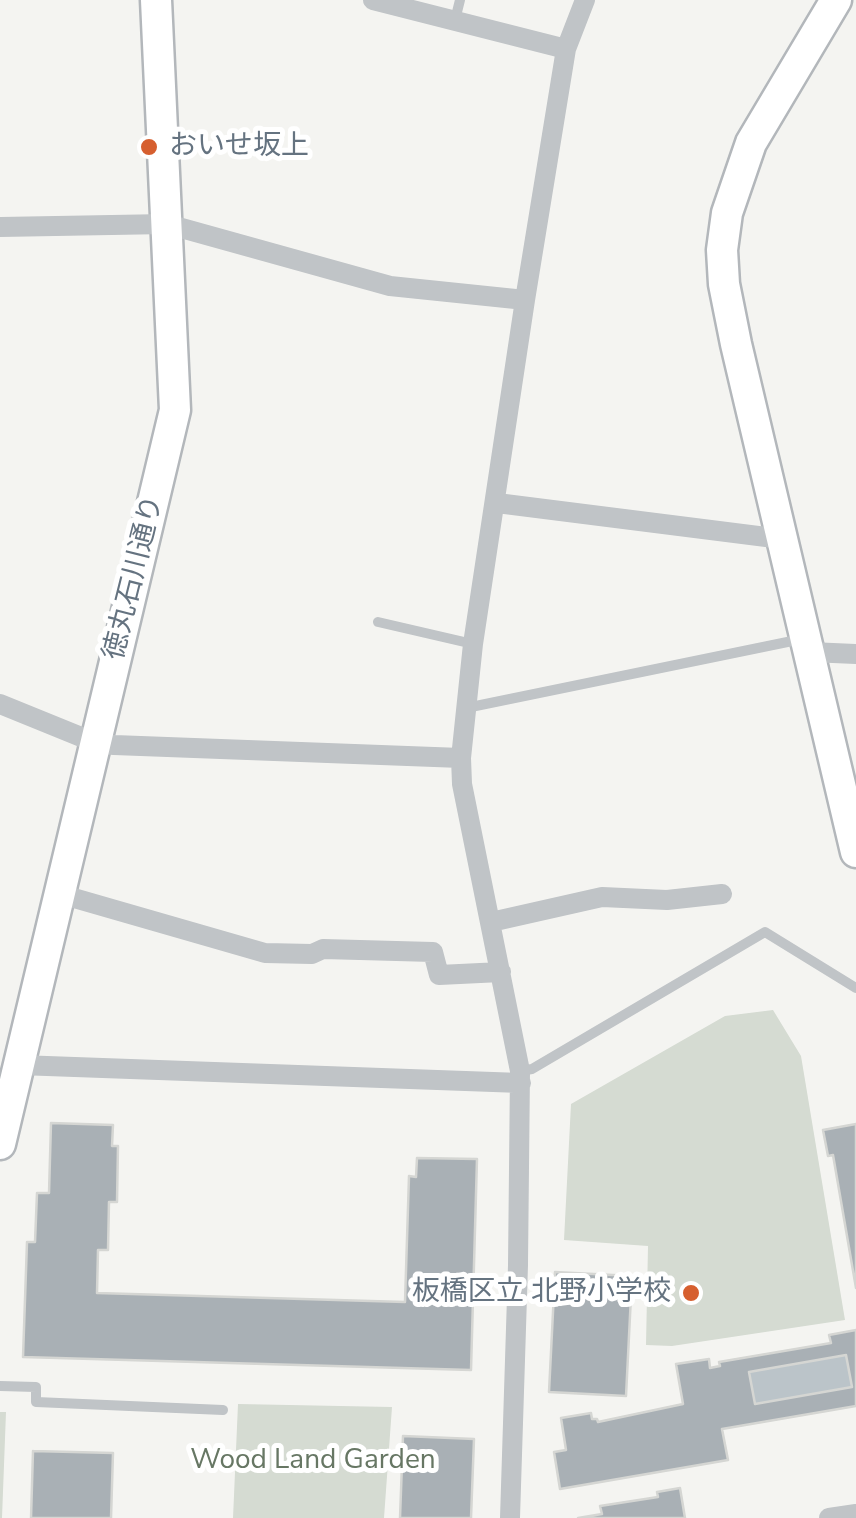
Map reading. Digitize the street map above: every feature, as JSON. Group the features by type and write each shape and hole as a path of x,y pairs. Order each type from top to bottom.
{"street":[{"name":"徳丸石川通り","path":"0,1144 175,410 156,0"},
{"path":"373,0 566,49"},
{"path":"510,1518 520,1077 462,784 461,758 473,644 525,300 566,49 584,0"},
{"path":"836,0 751,143 726,213 722,250 724,284 736,344 856,852"},
{"path":"0,228 167,224 390,286 525,300"},
{"path":"497,503 782,539"},
{"path":"808,645 856,654"},
{"path":"0,704 96,743 461,758"},
{"path":"60,894 264,952 312,954 323,948 433,952 439,975 501,972"},
{"path":"491,922 602,897 667,900 722,894"},
{"path":"20,1064 520,1077"},
{"path":"829,1518 856,1514"}],"lane":[{"path":"454,21 460,0"},
{"path":"378,622 473,644"},
{"path":"465,708 808,645"},
{"path":"520,1077 764,932 856,988"},
{"path":"0,1386 36,1387 36,1402 223,1410"}],"green space":[{"path":"773,1010 801,1056 845,1320 672,1346 646,1345 648,1246 564,1240 571,1104 725,1016"},
{"name":"Wood Land Garden","path":"238,1404 392,1407 384,1518 233,1518"},
{"path":"0,1412 6,1412 2,1518 0,1518"}],"shaded area":[{"path":"846,1355 852,1387 755,1404 749,1372"}],"building":[{"path":"51,1123 113,1125 112,1146 118,1146 117,1202 109,1202 108,1250 98,1250 97,1293 405,1302 409,1176 416,1177 417,1158 477,1159 471,1370 23,1357 27,1242 35,1242 37,1193 49,1193"},
{"path":"856,1124 856,1288 833,1155 828,1156 823,1130"},
{"path":"555,1272 632,1276 626,1396 549,1392"},
{"path":"856,1330 856,1406 722,1429 728,1460 560,1489 554,1452 566,1450 561,1418 591,1413 598,1422 683,1404 676,1364 709,1359 710,1368 720,1366 719,1362 831,1343 829,1335","holes":["846,1355 852,1387 755,1404 749,1372"]},
{"path":"403,1436 474,1439 471,1518 400,1518"},
{"path":"33,1451 113,1453 111,1518 31,1518"},
{"path":"680,1488 685,1518 578,1518 602,1514 600,1506 658,1497 657,1492"}],"place":[{"name":"おいせ坂上","path":"149,147"},
{"name":"板橋区立 北野小学校","path":"691,1293"}]}
